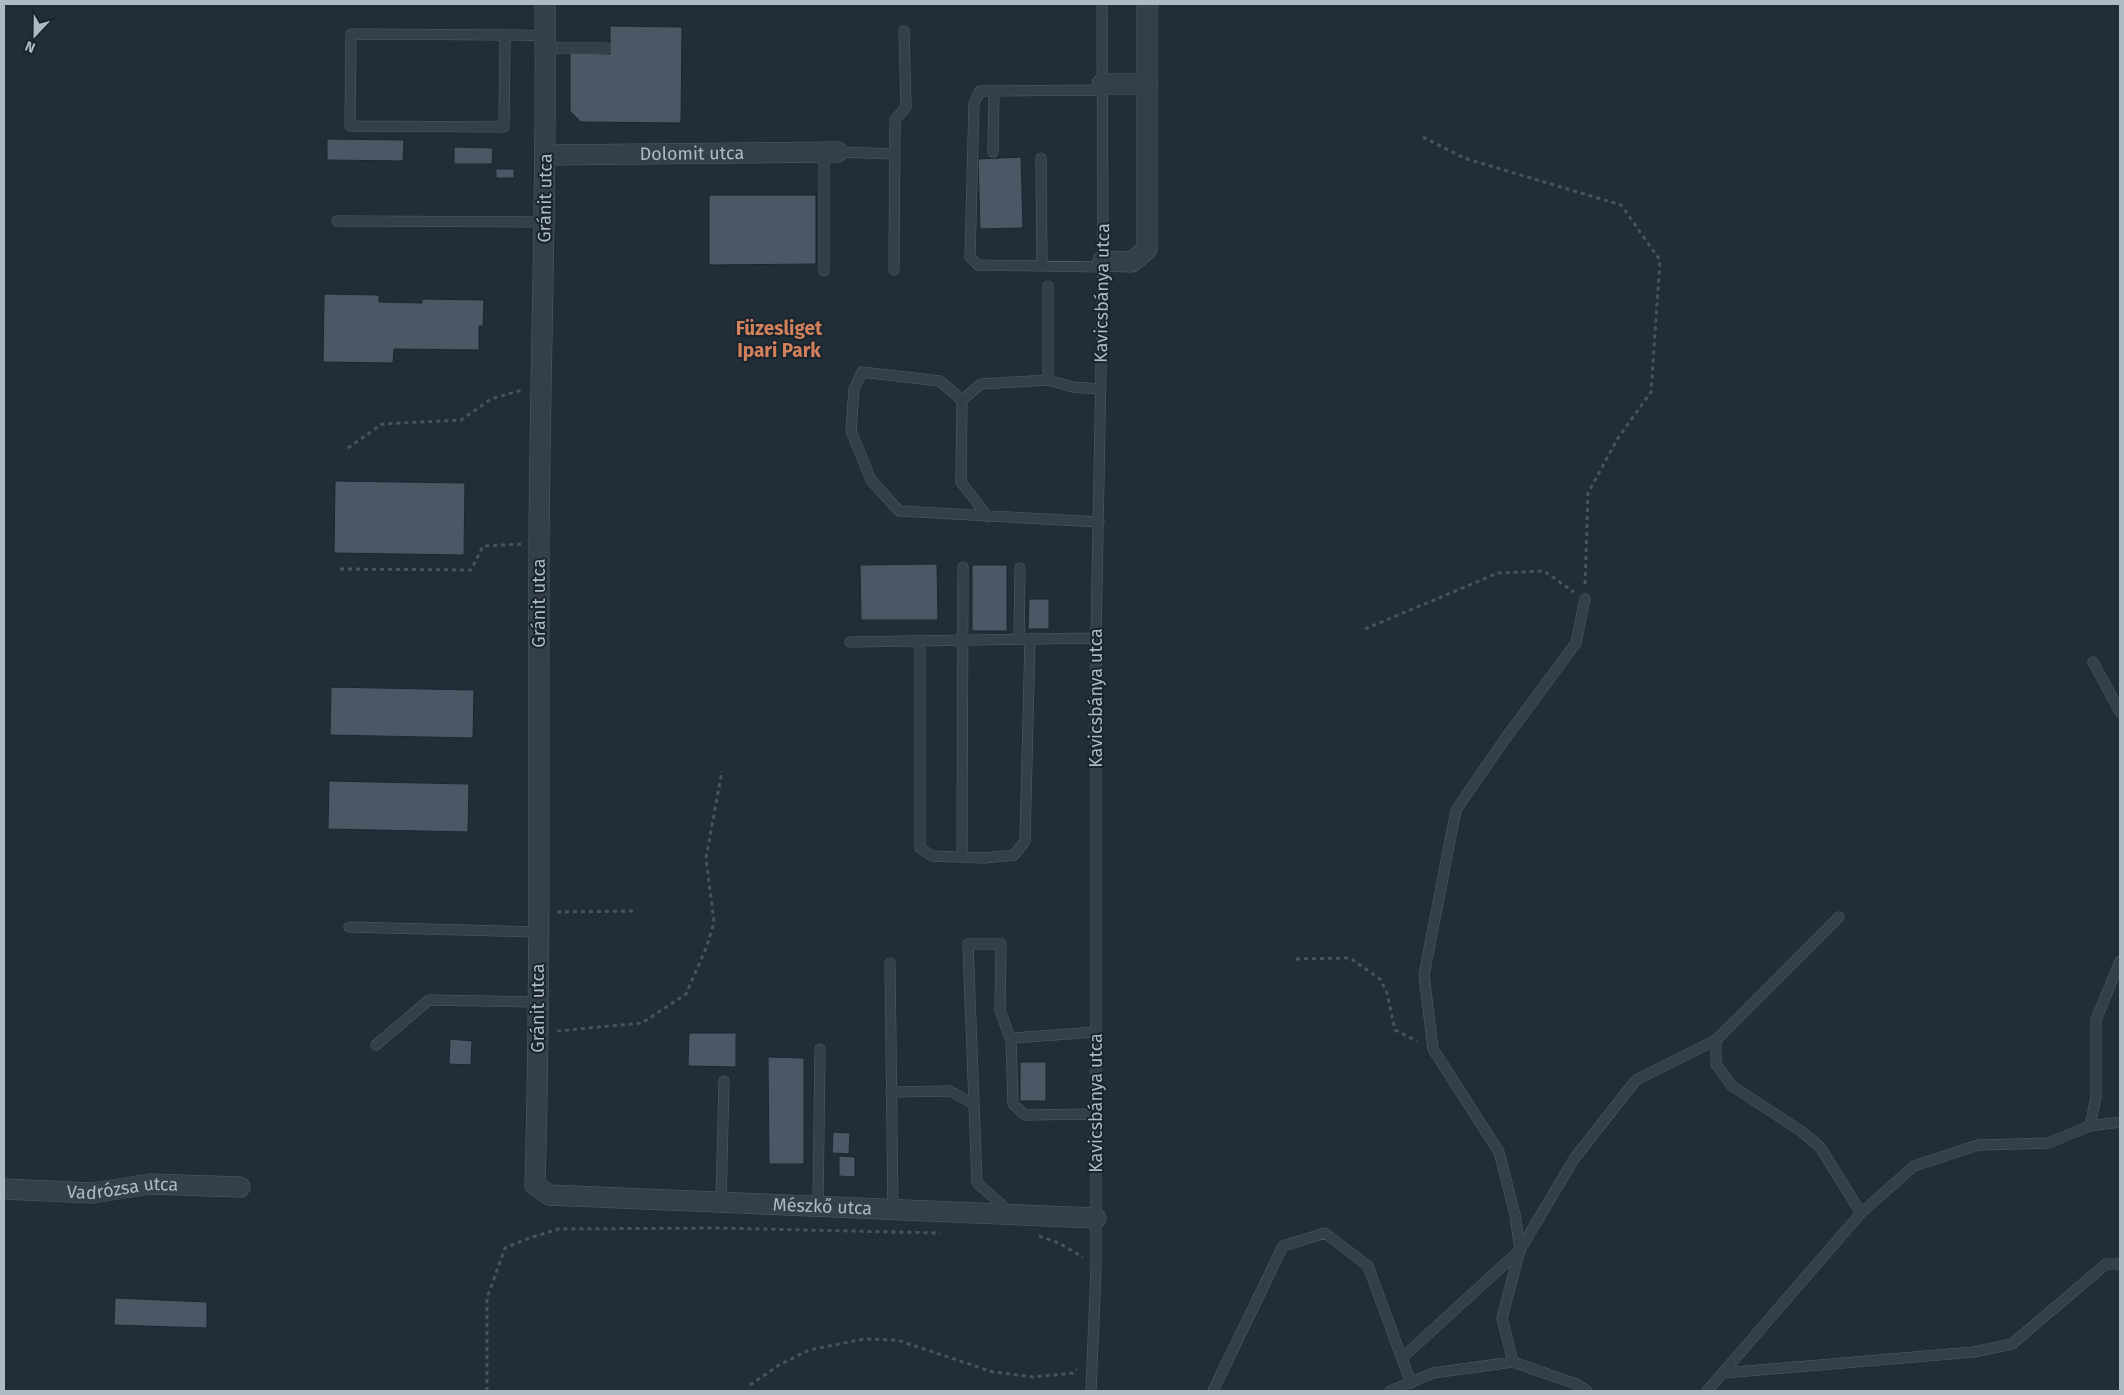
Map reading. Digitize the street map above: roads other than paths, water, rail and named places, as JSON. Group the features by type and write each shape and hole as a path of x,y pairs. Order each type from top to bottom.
{"street":[{"name":"Gránit utca","path":"545,4 546,155 539,544 539,922 536,1185 549,1195"},
{"path":"1103,264 1132,262 1147,249 1147,4"},
{"path":"1102,87 1147,84"},
{"name":"Dolomit utca","path":"546,155 831,152"},
{"name":"Vadrózsa utca","path":"4,1190 93,1193 150,1184 240,1187"},
{"name":"Mészkő utca","path":"549,1195 1096,1218"}],"lane":[{"name":"Kavicsbánya utca","path":"1091,1391 1096,1269 1096,638 1103,264 1102,4"},
{"path":"894,270 895,120 906,107 904,31"},
{"path":"505,35 504,127 350,126 351,34 505,35 546,42 606,48"},
{"path":"1102,87 980,91 974,103 970,257 978,265 1042,266 1103,264"},
{"path":"993,152 994,90"},
{"path":"824,271 831,152 895,154"},
{"path":"1040,158 1042,266"},
{"path":"337,220 544,222"},
{"path":"1048,286 1048,380"},
{"path":"962,400 940,381 862,372 854,388 851,431 870,480 899,511 1099,522"},
{"path":"988,517 961,482 962,400 981,384 1048,380 1073,387 1101,389"},
{"path":"962,857 963,567"},
{"path":"1019,639 1020,568"},
{"path":"1520,1250 1515,1215 1499,1152 1433,1049 1424,975 1456,810 1505,739 1576,643 1585,599"},
{"path":"850,642 1096,638"},
{"path":"920,641 920,848 932,856 985,858 1014,855 1025,841 1030,639"},
{"path":"2093,662 2120,712"},
{"path":"1513,1362 1502,1318 1520,1250 1574,1159 1636,1080 1716,1040 1838,917"},
{"path":"349,927 539,922"},
{"path":"1013,1214 977,1183 968,944 1001,944 1000,1010 1011,1041 1013,1104 1025,1115 1096,1114"},
{"path":"2090,1126 2096,1097 2096,1020 2120,960"},
{"path":"890,963 893,1210"},
{"path":"376,1045 429,1000 538,1002"},
{"path":"1011,1041 1011,1038 1096,1032"},
{"path":"1716,1040 1716,1064 1732,1086 1801,1131 1820,1147 1861,1213"},
{"path":"818,1207 820,1049"},
{"path":"721,1203 724,1081"},
{"path":"891,1092 950,1091 974,1104"},
{"path":"1707,1391 1861,1213 1914,1166 1978,1145 2048,1142 2090,1126 2120,1122"},
{"path":"1213,1391 1283,1246 1326,1233 1368,1266 1411,1383"},
{"path":"1402,1358 1520,1250"},
{"path":"1722,1373 1974,1352 2012,1344 2106,1264 2120,1264"},
{"path":"1390,1391 1434,1373 1513,1362 1576,1384 1586,1391"}],"district":[{"name":"Füzesliget Ipari Park","path":"779,339"}]}
